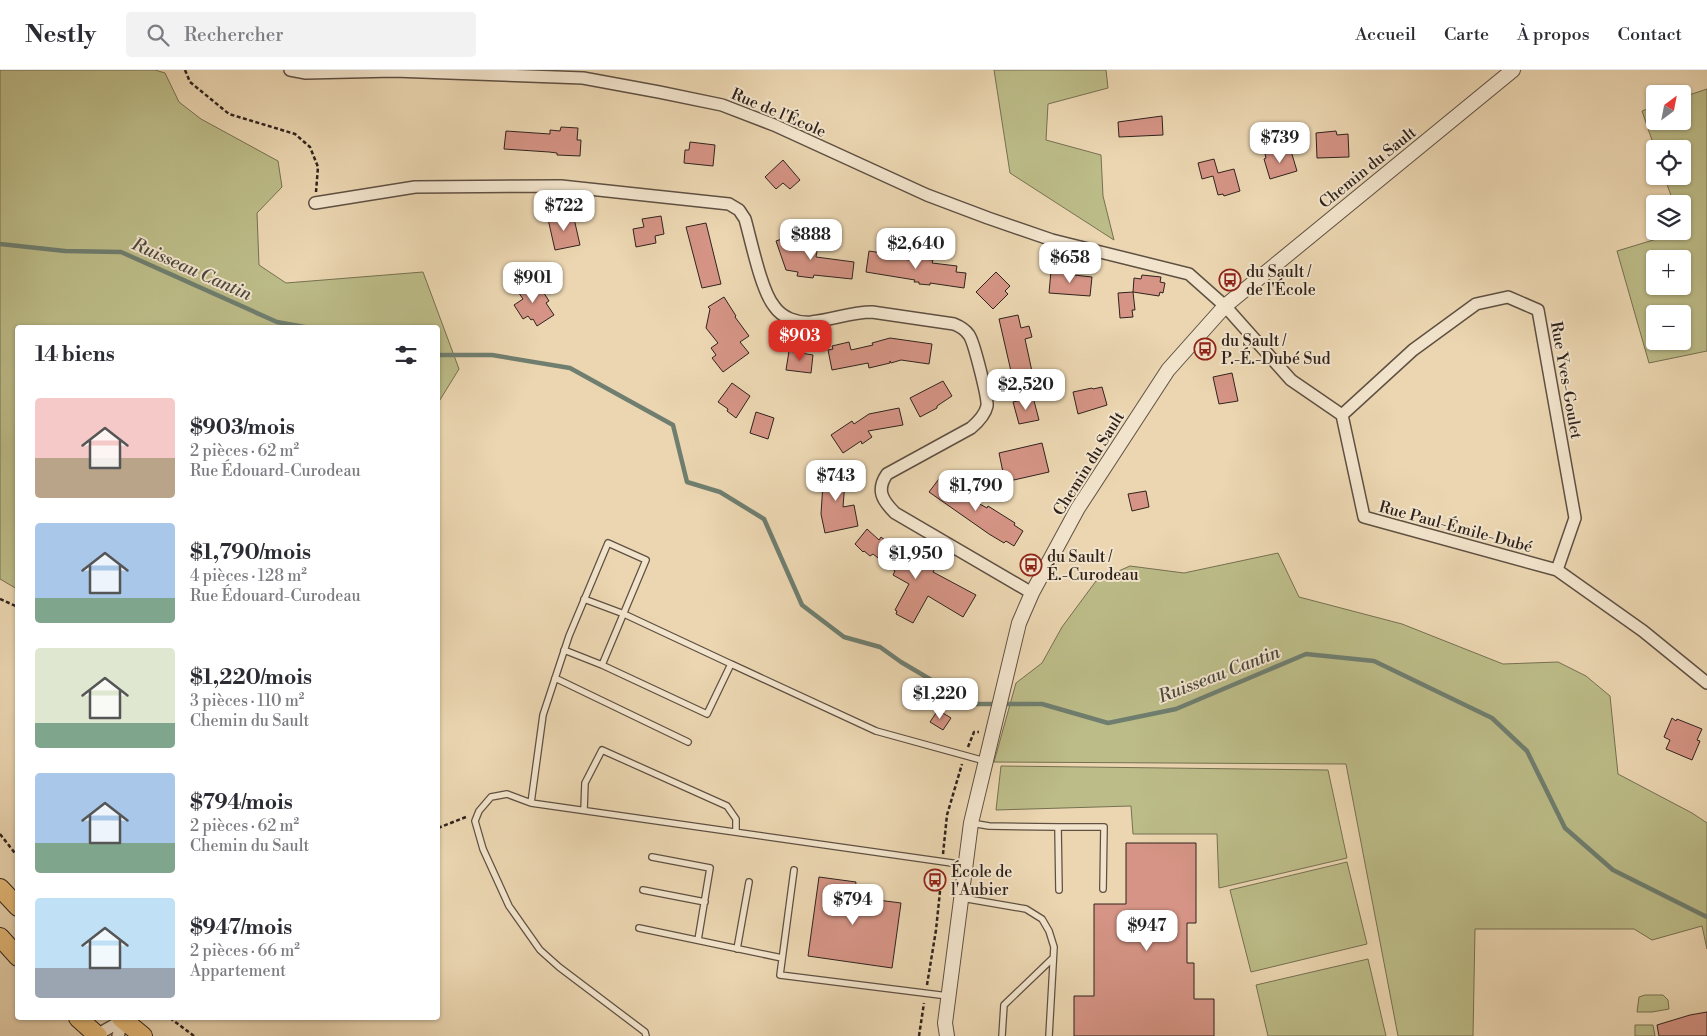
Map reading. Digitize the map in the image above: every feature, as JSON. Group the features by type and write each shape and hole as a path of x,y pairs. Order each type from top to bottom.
{"main road":[{"path":"0,888 15,904"},
{"path":"0,937 15,954"},
{"path":"80,1020 97,1036"},
{"path":"121,1024 143,1036"}],"street":[{"name":"Rue de l'École","path":"290,70 306,73 394,71 583,78 722,105 774,125 926,195 988,218 1052,240 1189,274 1225,306"},
{"name":"Chemin du Sault","path":"944,1032 971,823 1019,623 1032,593 1078,508 1168,370 1225,306 1514,70"},
{"path":"315,203 414,187 561,186 729,204 739,210 745,219 766,292 773,306 783,316 799,321 812,322 860,312 872,312 954,324 962,328 969,336 986,393 987,406 981,419 971,428 887,474 882,482 882,496 895,513 1032,593"},
{"name":"Rue Yves-Goulet","path":"1342,415 1413,350 1476,304 1508,297 1538,310 1575,518 1557,570"},
{"path":"1225,306 1291,380 1342,415"},
{"name":"Rue Paul-Émile-Dubé","path":"1342,415 1364,517 1557,570 1643,631 1707,683"},
{"path":"97,1036 121,1024"}],"lane":[{"path":"531,803 543,715 564,650 608,544 646,560 602,665"},
{"path":"584,599 624,614 876,731 965,757 986,761"},
{"path":"564,650 602,665 707,714 732,664"},
{"path":"555,678 688,742"},
{"path":"584,810 586,783 602,750 727,806 736,819 736,831"},
{"path":"646,1036 645,1032 559,967 540,950 508,906 483,849 475,821 479,811 490,797 506,794 531,803 943,860 966,865"},
{"path":"971,823 989,826 1104,827 1103,889"},
{"path":"1058,827 1059,890"},
{"path":"652,857 710,868 698,940"},
{"path":"794,870 780,975 949,996"},
{"path":"737,949 749,882"},
{"path":"643,890 705,902"},
{"path":"962,898 1026,909 1042,919 1049,931 1054,947 1049,1036"},
{"path":"639,928 782,958"},
{"path":"1002,1036 1004,1005 1053,958"}],"path":[{"path":"185,70 190,82 229,114 295,134 310,147 318,167 315,203"},
{"path":"0,599 15,606"},
{"path":"919,1036 936,930 947,815 974,732 992,735"},
{"path":"440,827 479,811"},
{"path":"0,834 15,854"},
{"path":"173,1020 194,1036"}],"green space":[{"path":"0,70 155,70 165,73 179,102 201,119 278,161 282,187 257,213 259,265 286,283 423,272 459,369 440,400 440,325 15,325 15,588 0,579"},
{"path":"994,70 1106,70 1108,88 1048,104 1046,140 1101,155 1103,196 1114,240 1010,173"},
{"path":"1707,89 1707,351 1649,363 1617,251 1653,240 1691,240 1691,195 1671,195 1667,185 1691,185 1691,140 1652,140 1648,130 1691,130 1691,94"},
{"path":"1646,109 1646,123 1642,111"},
{"path":"1278,553 1299,597 1402,624 1503,664 1558,662 1586,676 1610,696 1618,774 1692,813 1707,823 1707,949 1702,926 1652,940 1634,929 1475,929 1473,1036 1398,1036 1346,764 994,762 1016,683 1042,663 1062,627 1096,581 1130,566 1184,573"},
{"path":"1001,766 1328,770 1347,858 1219,888 1217,834 1133,834 1131,806 996,810"},
{"path":"1347,862 1367,944 1251,972 1230,890"},
{"path":"1368,959 1386,1036 1268,1036 1256,985"},
{"path":"1663,995 1668,1000 1669,1009 1637,1012 1639,997"},
{"path":"1635,1025 1653,1025 1655,1036 1635,1036"}],"building":[{"path":"1162,116 1163,135 1119,137 1118,122"},
{"path":"561,127 578,128 577,140 581,140 580,156 504,149 506,131 550,134 550,130 560,131"},
{"path":"1336,131 1337,135 1348,134 1349,157 1317,158 1316,133"},
{"path":"690,142 715,145 713,166 684,163 685,150 689,150"},
{"path":"1280,149 1281,154 1291,151 1297,171 1270,179 1264,159 1266,158 1265,154"},
{"path":"1214,159 1218,173 1234,169 1240,191 1224,196 1223,194 1218,195 1213,176 1202,179 1198,163"},
{"path":"783,160 800,180 790,189 783,183 776,189 765,177"},
{"path":"573,214 580,245 555,250 548,219"},
{"path":"661,216 664,234 655,236 656,243 636,247 633,229 644,227 642,219"},
{"path":"706,223 721,284 702,288 686,227"},
{"path":"794,235 796,241 818,244 816,257 854,262 852,279 814,275 813,278 797,276 798,272 786,270 776,241"},
{"path":"869,251 882,253 882,256 909,260 909,258 933,260 932,263 957,266 956,272 966,273 964,288 930,283 930,285 919,284 919,282 914,282 915,280 866,272"},
{"path":"1051,271 1092,277 1090,296 1049,293"},
{"path":"996,272 1010,286 1005,291 1008,294 993,309 976,292"},
{"path":"1142,275 1161,277 1160,282 1165,283 1163,293 1160,292 1159,296 1133,292 1134,278 1141,279"},
{"path":"531,280 539,292 542,290 549,301 546,303 554,315 537,326 533,319 531,320 528,316 523,319 514,305 523,299 516,289"},
{"path":"1133,292 1135,310 1132,310 1133,317 1120,318 1118,293"},
{"path":"724,297 735,317 749,336 740,342 749,353 723,372 712,358 716,355 711,348 718,343 706,328 710,309 708,307"},
{"path":"1018,315 1021,328 1029,326 1032,337 1025,339 1033,376 1013,380 999,319"},
{"path":"890,338 932,344 929,364 901,360 891,363 890,361 890,363 869,368 868,363 832,370 828,350 833,349 832,346 849,342 851,350 873,345 872,343"},
{"path":"789,351 813,355 811,373 786,370"},
{"path":"1232,373 1238,401 1219,404 1213,377"},
{"path":"943,381 952,396 937,406 937,408 920,417 910,398"},
{"path":"732,383 750,396 736,418 718,402"},
{"path":"1102,387 1107,405 1078,414 1073,392"},
{"path":"1033,397 1039,420 1019,424 1013,402"},
{"path":"899,408 903,425 868,431 872,437 862,444 861,441 843,453 831,435 852,421 854,424 869,414"},
{"path":"756,412 774,418 768,439 750,433"},
{"path":"1042,443 1049,472 1005,482 999,453"},
{"path":"824,468 846,469 843,507 854,505 858,526 825,533 821,514"},
{"path":"942,475 968,494 967,497 987,508 988,506 1015,523 1014,525 1023,531 1014,546 1006,541 1004,543 989,534 929,492"},
{"path":"1146,491 1149,507 1132,511 1128,494"},
{"path":"867,529 879,540 881,537 901,553 912,559 912,557 934,570 933,572 976,595 963,617 928,596 913,623 896,614 897,611 895,610 909,584 893,575 895,571 873,554 870,556 855,544"},
{"path":"938,710 951,718 943,730 930,722"},
{"path":"1672,718 1702,729 1697,740 1700,741 1692,760 1666,749 1670,740 1664,737"},
{"path":"1126,843 1196,843 1196,923 1187,923 1187,963 1194,963 1194,999 1214,999 1214,1036 1074,1036 1074,996 1094,996 1094,904 1126,904"},
{"path":"819,877 856,882 854,897 901,903 892,968 808,956"},
{"path":"1707,1012 1707,1036 1659,1036 1657,1025"}],"waterway":[{"name":"Ruisseau Cantin","path":"0,244 65,251 121,252 277,322 294,325"},
{"name":"Ruisseau Cantin","path":"440,355 492,355 570,368 673,425 687,482 720,492 764,519 802,605 844,637 880,647 901,662 972,704 1042,704 1108,723 1176,709 1306,654 1374,661 1492,718 1527,751 1565,828 1613,870 1707,917"}],"place":[{"name":"du Sault / de l'École","path":"1230,280"},
{"name":"du Sault / P.-É.-Dubé Sud","path":"1205,349"},
{"name":"du Sault / É.-Curodeau","path":"1031,565"},
{"name":"École de l'Aubier","path":"935,880"}]}
